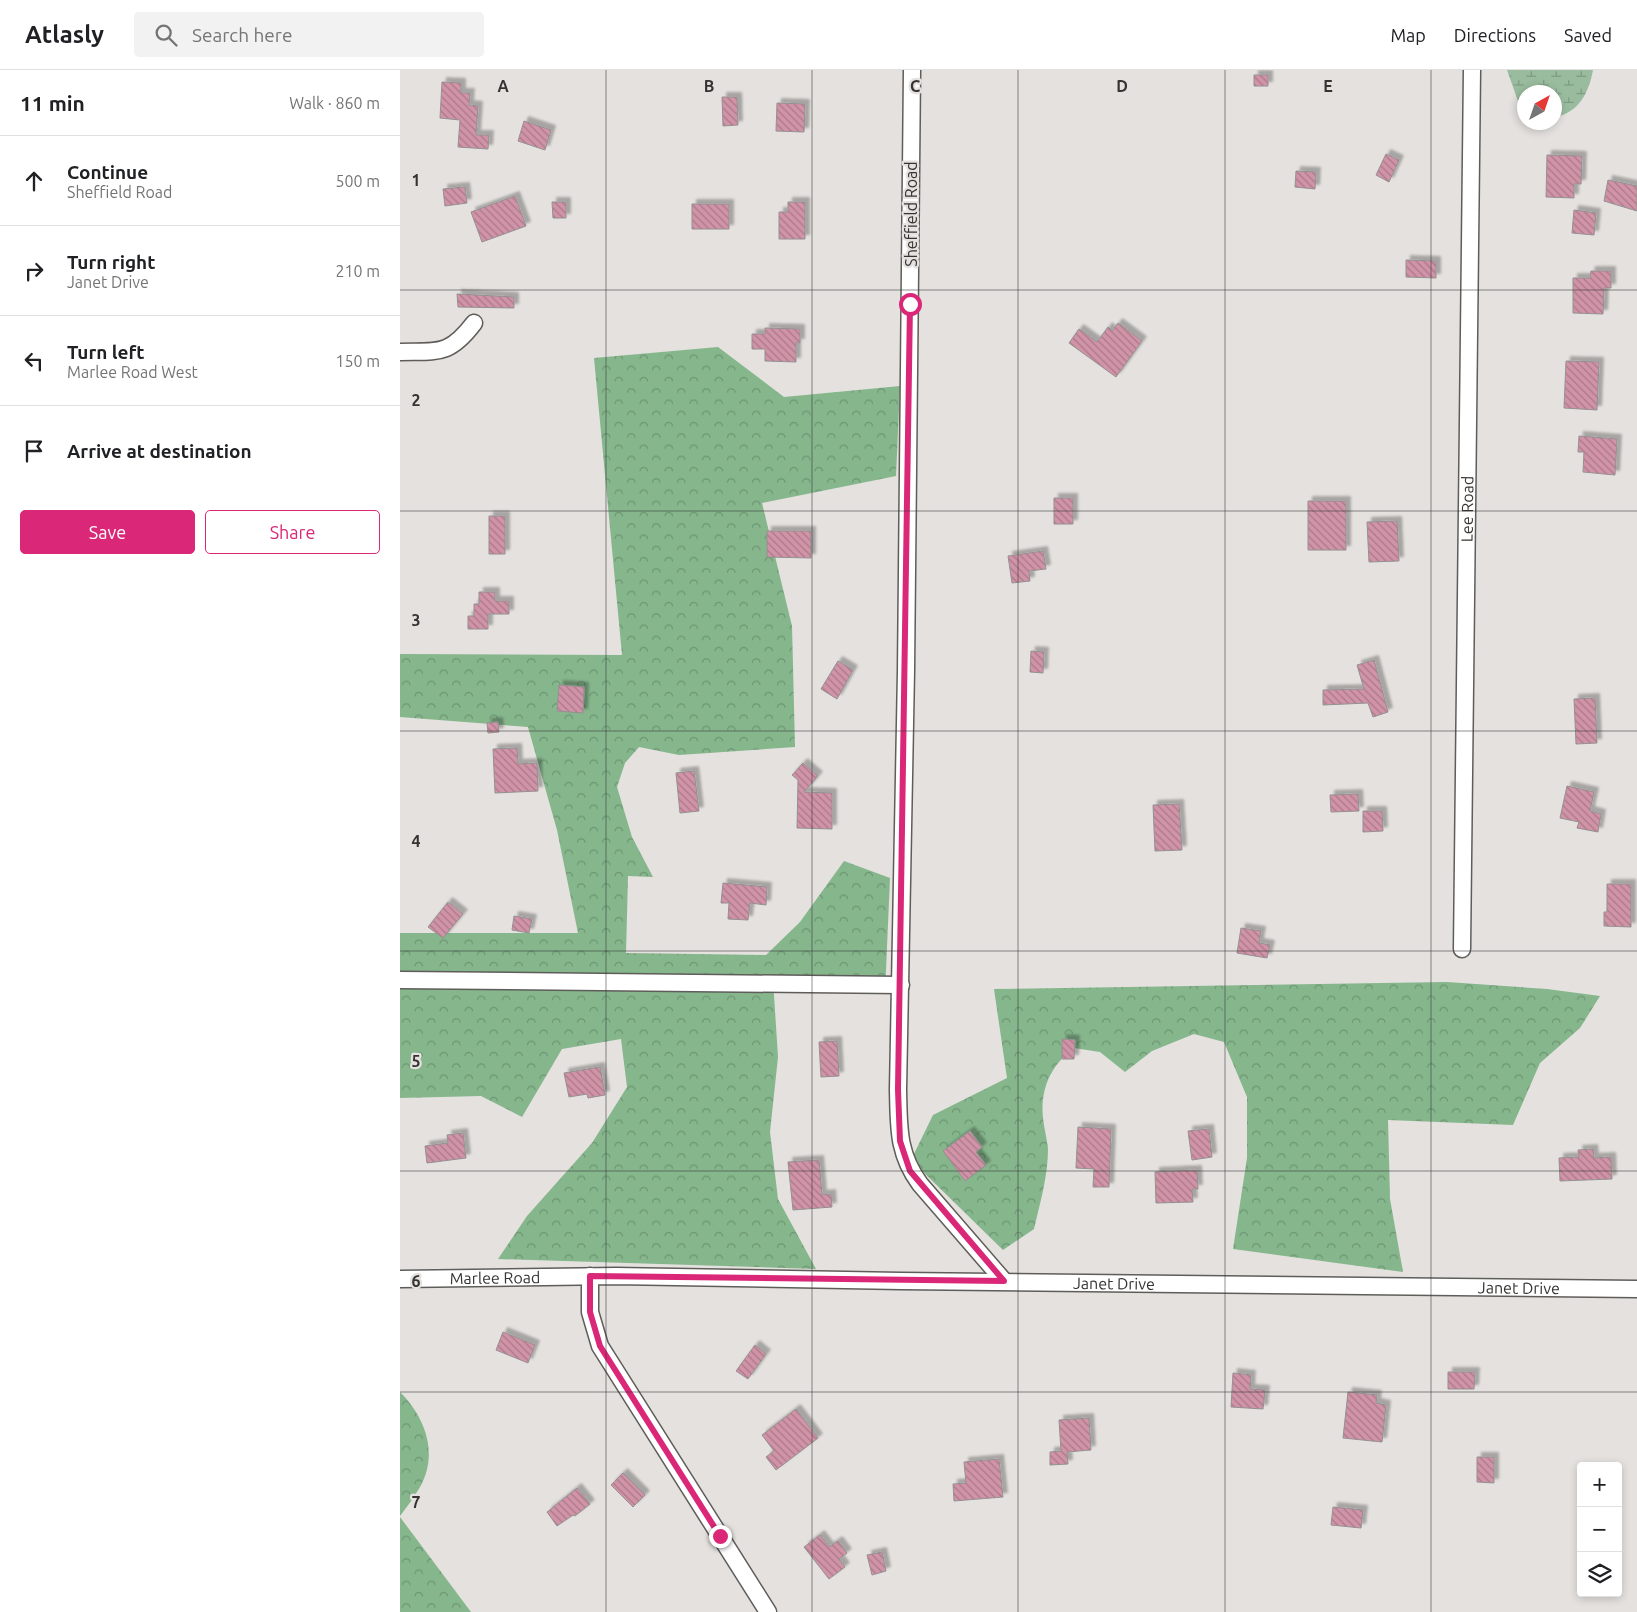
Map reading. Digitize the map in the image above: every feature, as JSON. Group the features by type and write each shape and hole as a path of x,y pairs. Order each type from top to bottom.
{"street":[{"name":"Sheffield Road","path":"912,70 901,985 898,1090 900,1141 904,1157 920,1184 1004,1281"},
{"name":"Lee Road","path":"1462,949 1472,70"},
{"path":"400,352 440,351 462,339 474,323"},
{"path":"400,980 901,985"},
{"path":"590,1276 590,1312 600,1346 768,1612"},
{"name":"Janet Drive","path":"590,1276 1637,1289"},
{"name":"Marlee Road","path":"400,1278 590,1276"}],"green space":[{"path":"1507,70 1593,70 1589,86 1582,100 1577,106 1563,115 1562,85 1517,85 1517,98"},
{"path":"718,347 784,397 900,386 896,476 762,503 792,626 795,747 679,755 639,747 625,763 617,787 632,837 653,877 628,876 626,953 766,955 800,922 844,861 890,878 885,993 773,980 778,1057 770,1132 778,1199 816,1269 498,1259 527,1216 592,1143 627,1087 621,1039 562,1049 522,1117 481,1096 400,1098 400,933 578,933 557,830 528,727 400,717 400,654 622,655 594,358"},
{"path":"1447,982 1547,989 1600,996 1580,1028 1540,1063 1513,1125 1388,1120 1390,1199 1403,1272 1233,1249 1247,1158 1247,1097 1224,1042 1194,1034 1152,1051 1125,1072 1100,1052 1074,1048 1059,1062 1049,1078 1043,1097 1043,1118 1048,1159 1034,1229 1003,1250 911,1160 933,1115 1007,1078 994,989"},
{"path":"400,1392 409,1402 422,1424 429,1449 426,1474 418,1491 400,1516"},
{"path":"400,1517 471,1612 400,1612"}],"building":[{"path":"1254,75 1268,75 1268,86 1254,86"},
{"path":"442,82 461,83 461,93 470,93 469,105 478,106 476,135 489,135 488,149 458,147 460,120 440,118"},
{"path":"722,97 737,97 738,125 723,126"},
{"path":"777,103 805,104 804,132 776,131"},
{"path":"524,121 551,130 545,150 518,141"},
{"path":"1386,154 1399,160 1389,182 1376,175"},
{"path":"1547,155 1582,156 1581,184 1574,184 1574,198 1546,197"},
{"path":"1296,171 1316,172 1315,189 1295,187"},
{"path":"1608,180 1637,186 1637,211 1604,201"},
{"path":"465,187 467,203 445,206 443,189"},
{"path":"515,196 526,226 482,242 471,212"},
{"path":"552,202 566,202 566,218 553,218"},
{"path":"788,202 805,202 805,239 779,239 779,212 788,212"},
{"path":"692,204 729,204 729,229 692,229"},
{"path":"1574,210 1596,213 1594,235 1572,233"},
{"path":"1406,260 1436,261 1436,278 1406,277"},
{"path":"1591,271 1611,271 1611,288 1604,288 1603,314 1573,313 1573,278 1590,278"},
{"path":"457,294 514,297 514,308 458,307"},
{"path":"1118,323 1142,341 1116,377 1069,343 1079,329 1097,342 1108,327 1112,331"},
{"path":"765,328 800,329 800,343 796,343 796,362 765,361 765,349 752,349 752,334 765,334"},
{"path":"1566,361 1599,362 1597,410 1564,408"},
{"path":"1579,436 1617,439 1615,475 1583,472 1584,452 1578,452"},
{"path":"1054,498 1073,498 1073,524 1054,524"},
{"path":"1308,501 1346,501 1346,550 1308,550"},
{"path":"489,516 505,516 505,554 489,554"},
{"path":"1397,521 1399,561 1369,562 1367,522"},
{"path":"767,531 811,531 811,558 767,557"},
{"path":"1043,551 1046,569 1029,571 1030,581 1012,583 1008,556"},
{"path":"479,592 495,592 495,601 509,601 509,614 488,614 488,629 468,629 468,616 474,616 474,604 479,604"},
{"path":"1031,651 1044,652 1043,673 1030,672"},
{"path":"1374,660 1388,712 1373,717 1368,703 1323,705 1323,690 1364,689 1357,665"},
{"path":"838,661 853,670 837,699 821,689"},
{"path":"559,685 584,687 583,713 557,711"},
{"path":"1595,698 1597,743 1576,744 1574,699"},
{"path":"498,722 499,732 488,733 487,723"},
{"path":"517,748 518,764 537,763 538,791 495,793 493,749"},
{"path":"803,763 818,776 804,792 832,793 832,829 797,828 798,780 792,775"},
{"path":"694,771 699,811 680,813 676,773"},
{"path":"1567,786 1594,792 1590,811 1601,814 1598,832 1577,828 1579,822 1560,818"},
{"path":"1358,794 1359,811 1331,812 1330,795"},
{"path":"1179,804 1182,850 1155,851 1153,805"},
{"path":"1363,811 1382,811 1383,831 1363,832"},
{"path":"723,883 767,887 766,905 750,903 748,920 728,919 729,903 721,903"},
{"path":"1607,884 1631,884 1631,927 1604,926 1604,912 1607,912"},
{"path":"448,902 463,914 443,938 428,927"},
{"path":"514,916 532,919 529,933 512,930"},
{"path":"1241,928 1261,931 1259,943 1270,945 1267,958 1237,953"},
{"path":"1062,1039 1075,1040 1074,1059 1062,1059"},
{"path":"837,1041 839,1076 821,1077 819,1042"},
{"path":"600,1067 605,1095 588,1098 587,1094 569,1097 564,1073"},
{"path":"1078,1127 1111,1129 1109,1187 1093,1187 1094,1169 1076,1168"},
{"path":"1209,1129 1212,1157 1192,1160 1188,1131"},
{"path":"970,1131 982,1147 976,1152 986,1165 965,1181 943,1151"},
{"path":"463,1133 466,1158 427,1163 425,1146 448,1143 447,1135"},
{"path":"1593,1149 1594,1158 1611,1157 1612,1179 1560,1181 1559,1158 1579,1157 1578,1150"},
{"path":"819,1160 822,1195 831,1194 832,1207 793,1210 788,1162"},
{"path":"1197,1170 1198,1189 1192,1189 1193,1202 1156,1203 1155,1172"},
{"path":"503,1332 535,1345 528,1363 496,1350"},
{"path":"755,1345 766,1354 748,1379 736,1371"},
{"path":"1448,1372 1475,1372 1474,1389 1448,1389"},
{"path":"1233,1373 1251,1375 1250,1389 1265,1390 1263,1409 1231,1407"},
{"path":"1348,1392 1377,1395 1376,1403 1386,1405 1382,1442 1343,1438"},
{"path":"796,1409 818,1438 776,1470 766,1457 774,1451 762,1435"},
{"path":"1089,1418 1091,1450 1067,1452 1068,1464 1050,1465 1050,1452 1061,1451 1059,1420"},
{"path":"1477,1457 1494,1457 1494,1483 1477,1482"},
{"path":"999,1459 1003,1497 954,1501 953,1484 966,1483 964,1462"},
{"path":"623,1473 645,1495 633,1507 611,1485"},
{"path":"577,1488 590,1504 575,1516 573,1515 557,1526 547,1512"},
{"path":"1333,1507 1363,1510 1361,1528 1331,1525"},
{"path":"820,1535 829,1547 838,1541 847,1553 839,1559 845,1567 829,1579 804,1547"},
{"path":"882,1552 886,1571 872,1575 867,1555"}],"route":[{"path":"720,1536 608,1362 600,1346 593,1330 590,1312 588,1294 590,1276 1004,1281 910,1171 900,1141 898,1090 906,672 910,304"}]}
